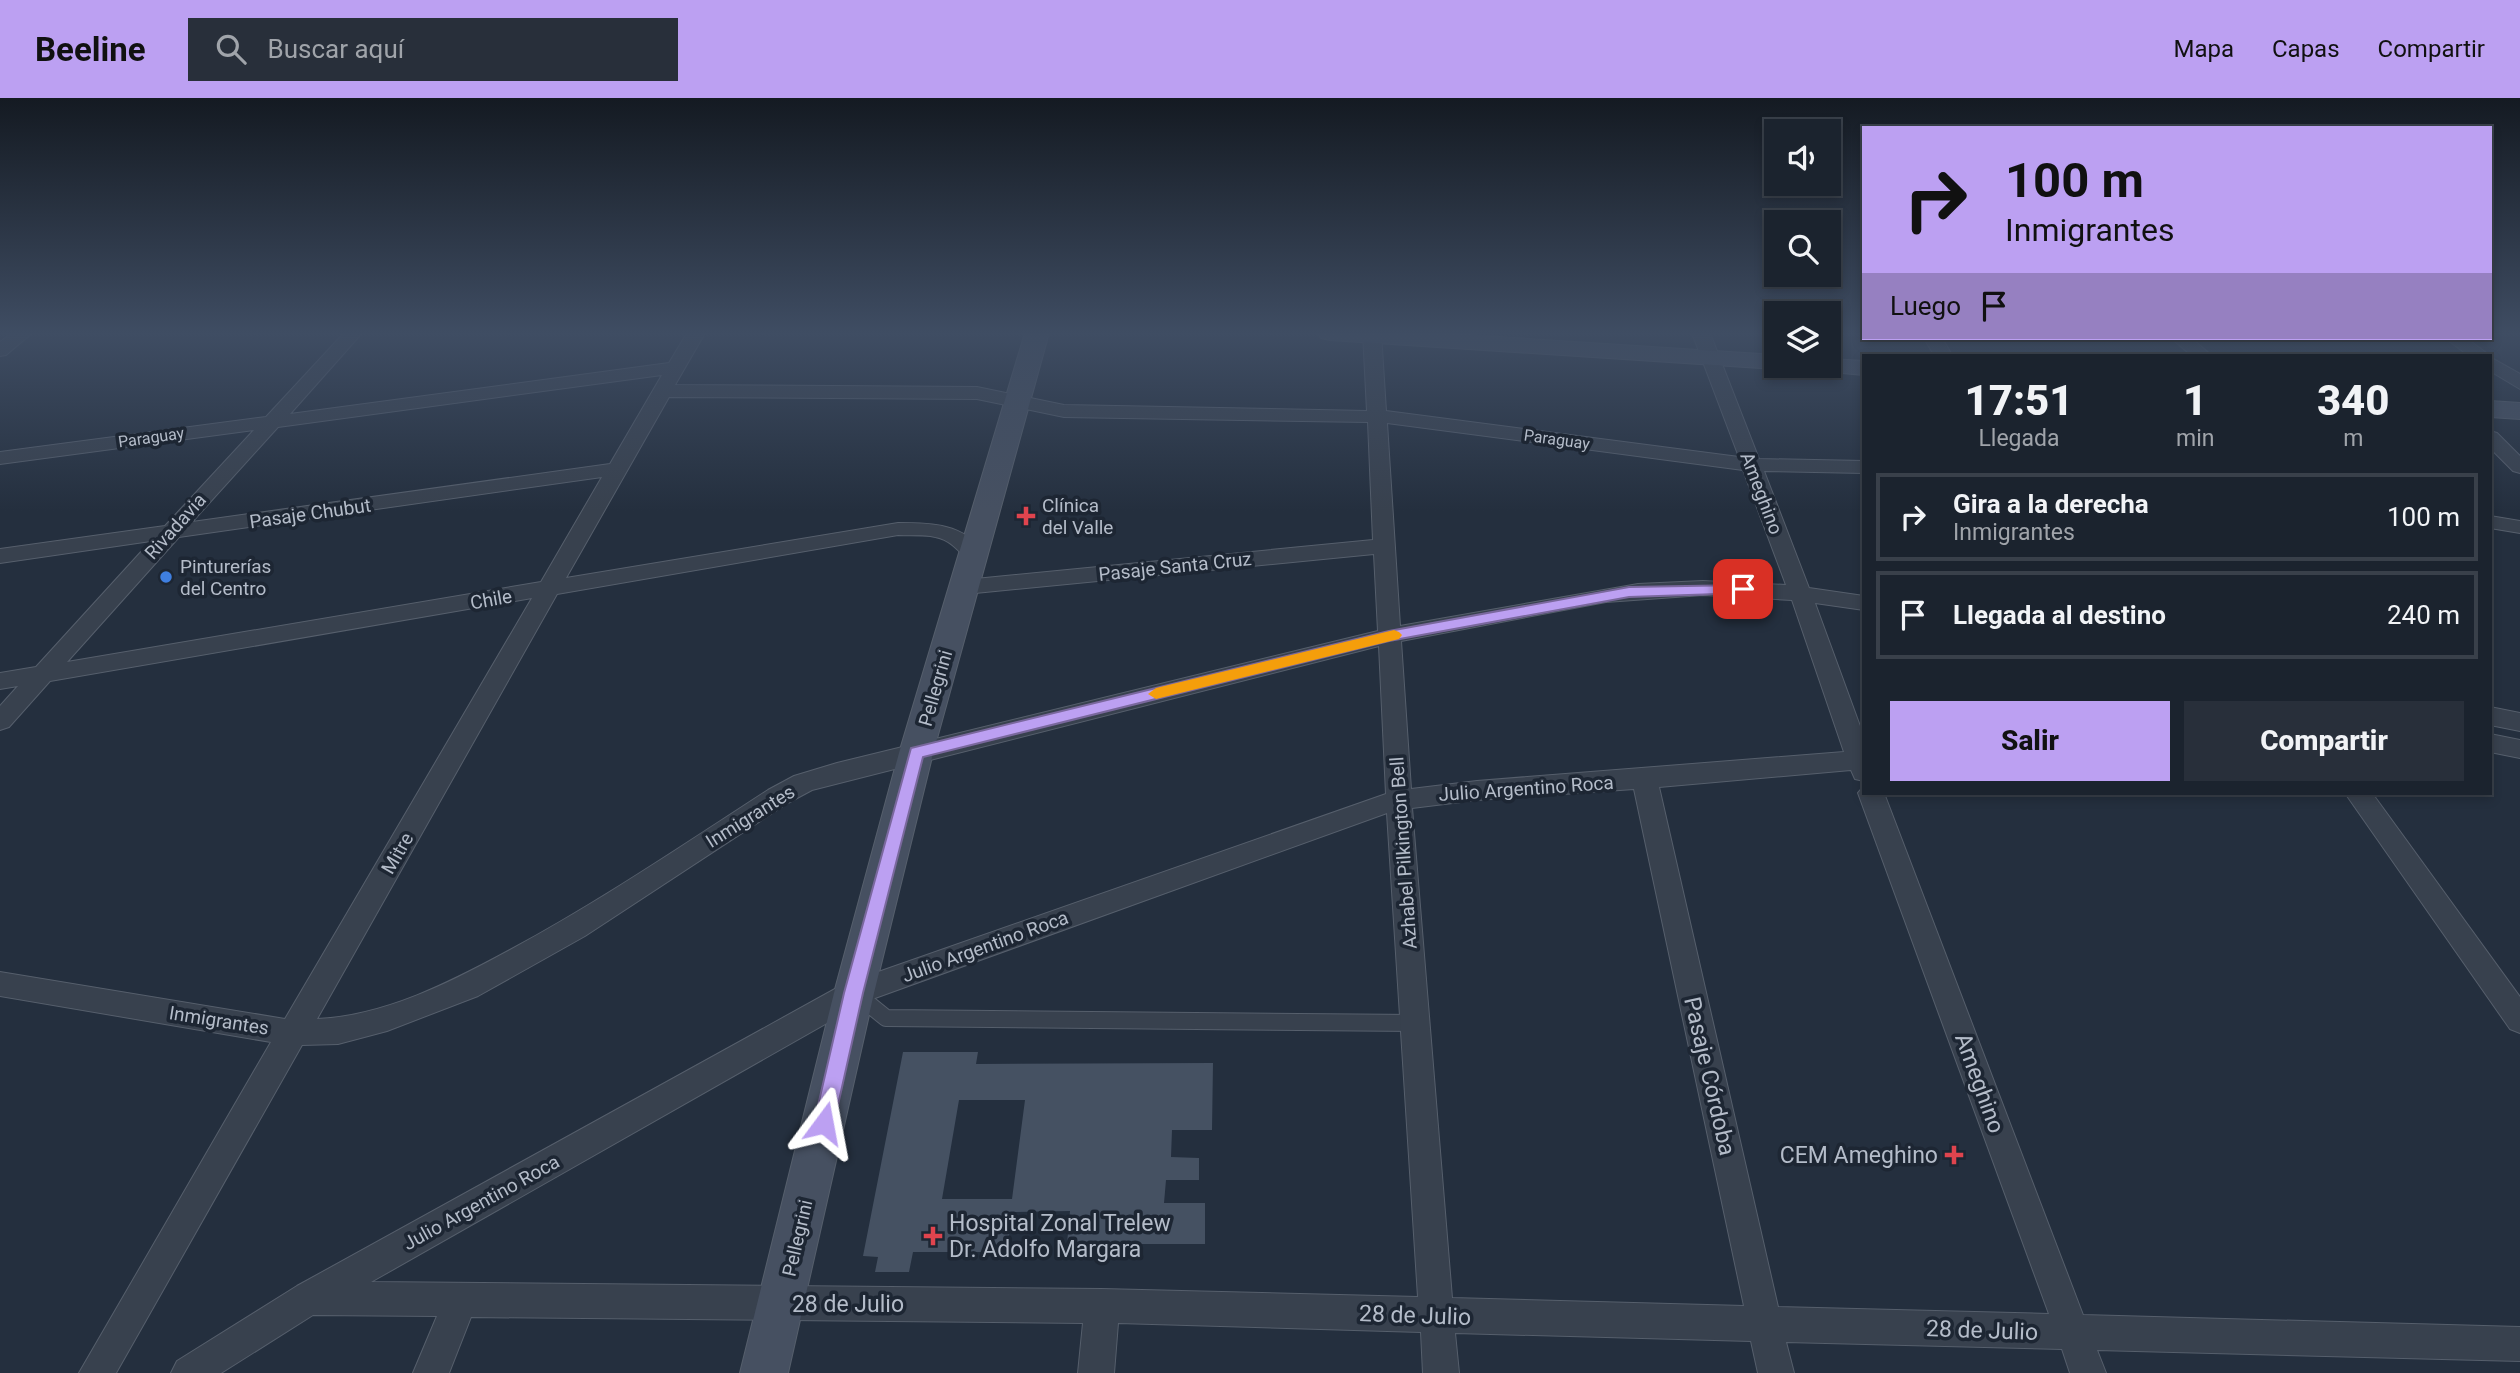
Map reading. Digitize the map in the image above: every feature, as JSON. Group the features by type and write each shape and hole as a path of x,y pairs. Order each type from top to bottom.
{"street":[{"name":"Rivadavia","path":"0,721 298,392"},
{"name":"Paraguay","path":"0,458 272,421 542,392"},
{"name":"Mitre","path":"97,1373 662,392"},
{"name":"Paraguay","path":"966,392 1036,408 1064,411 1376,416 1750,465 1862,467"},
{"name":"Pellegrini","path":"764,1373 854,993 916,752 1021,392"},
{"name":"Azhabel Pilkington Bell","path":"1375,392 1399,800 1441,1373"},
{"name":"Ameghino","path":"1724,392 1862,764"},
{"path":"2492,410 2520,411"},
{"path":"2492,439 2520,467"},
{"name":"Pasaje Chubut","path":"0,556 619,470"},
{"path":"2492,522 2520,527"},
{"name":"Chile","path":"0,681 898,529 950,533 960,537 970,570"},
{"name":"Pasaje Santa Cruz","path":"970,570 1385,546"},
{"name":"Inmigrantes","path":"0,984 294,1033 338,1031 387,1018 468,987 575,928 785,792 837,772 1389,636 1629,592 1743,589 1800,592 1862,603"},
{"path":"2492,716 2520,722"},
{"path":"2492,743 2520,750"},
{"name":"Julio Argentino Roca","path":"189,1373 309,1298 854,993 1374,806 1399,800 1436,794 1862,764"},
{"name":"Pasaje Córdoba","path":"1644,779 1776,1373"},
{"name":"Ameghino","path":"1872,795 2088,1373"},
{"path":"2359,795 2520,1020"},
{"name":"28 de Julio","path":"309,1298 1102,1306 2520,1344"},
{"path":"431,1373 461,1300"},
{"path":"1096,1373 1102,1306"}],"lane":[{"path":"854,993 886,1018 1416,1023"}],"building":[{"path":"903,1052 978,1052 976,1064 1213,1063 1212,1130 1172,1130 1171,1157 1199,1158 1199,1180 1166,1180 1164,1203 1205,1203 1205,1244 1067,1244 1070,1211 1012,1212 1007,1252 913,1252 909,1272 875,1272 878,1257 863,1256","holes":["959,1100 1025,1100 1012,1199 942,1199"]}],"slow traffic":[{"path":"1156,694 1394,635"}],"place":[{"name":"Clínica del Valle","path":"1026,516"},
{"name":"Pinturerías del Centro","path":"166,577"},
{"name":"CEM Ameghino","path":"1954,1155"},
{"name":"Hospital Zonal Trelew Dr. Adolfo Margara","path":"933,1236"}],"route":[{"path":"824,1123 854,993 916,752 1389,636 1606,595 1743,589"}]}
